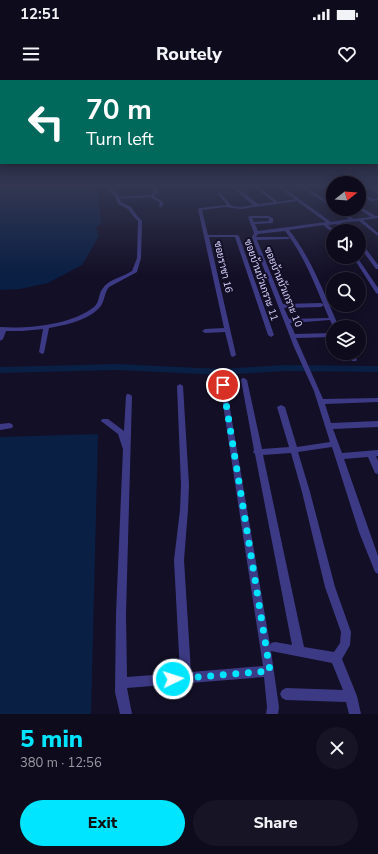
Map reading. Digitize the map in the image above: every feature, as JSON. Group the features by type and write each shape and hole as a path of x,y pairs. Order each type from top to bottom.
{"street":[{"path":"0,339 2,330 46,327 69,321 86,314 98,306 106,287 134,272 139,258 140,220 135,216"},
{"name":"ซอยราชา 16","path":"201,216 233,355"},
{"path":"320,216 330,223"},
{"path":"347,216 353,220"},
{"path":"256,236 286,229 376,217"},
{"path":"359,219 378,235"},
{"name":"ซอยบ้านบัวเกราะ 10","path":"252,223 281,306 297,347 317,391 340,456 364,532 378,569"},
{"path":"286,229 293,238 313,273 333,320"},
{"name":"ซอยบ้านบัวเกราะ 11","path":"206,236 236,233 271,336"},
{"path":"256,236 288,238"},
{"path":"366,252 378,268"},
{"path":"360,264 378,292"},
{"path":"281,306 322,305"},
{"path":"287,320 328,319"},
{"path":"42,352 46,327"},
{"path":"205,331 228,330"},
{"path":"293,336 326,335"},
{"path":"244,380 257,452 299,651"},
{"path":"223,385 270,671 273,707 272,714"},
{"path":"180,386 185,485 179,560 186,678"},
{"path":"126,714 121,683 121,614 129,396"},
{"path":"321,402 378,400"},
{"path":"281,407 306,492 330,587 346,632 345,645 336,658"},
{"path":"105,421 121,432 127,451"},
{"path":"329,426 378,424"},
{"path":"0,427 8,426"},
{"path":"257,452 293,450 335,444"},
{"path":"340,456 374,453 378,471"},
{"path":"275,647 336,658"},
{"path":"336,658 351,696 355,714"},
{"path":"121,683 270,671"},
{"path":"286,694 351,696"}],"water":[{"path":"0,216 100,216 101,223 96,228 99,236 82,265 48,283 20,289 0,290"},
{"path":"98,434 91,714 0,714 0,437"}],"waterway":[{"path":"0,370 117,367 221,372 285,368 378,369"}],"route":[{"path":"173,679 270,671 223,385"}]}
